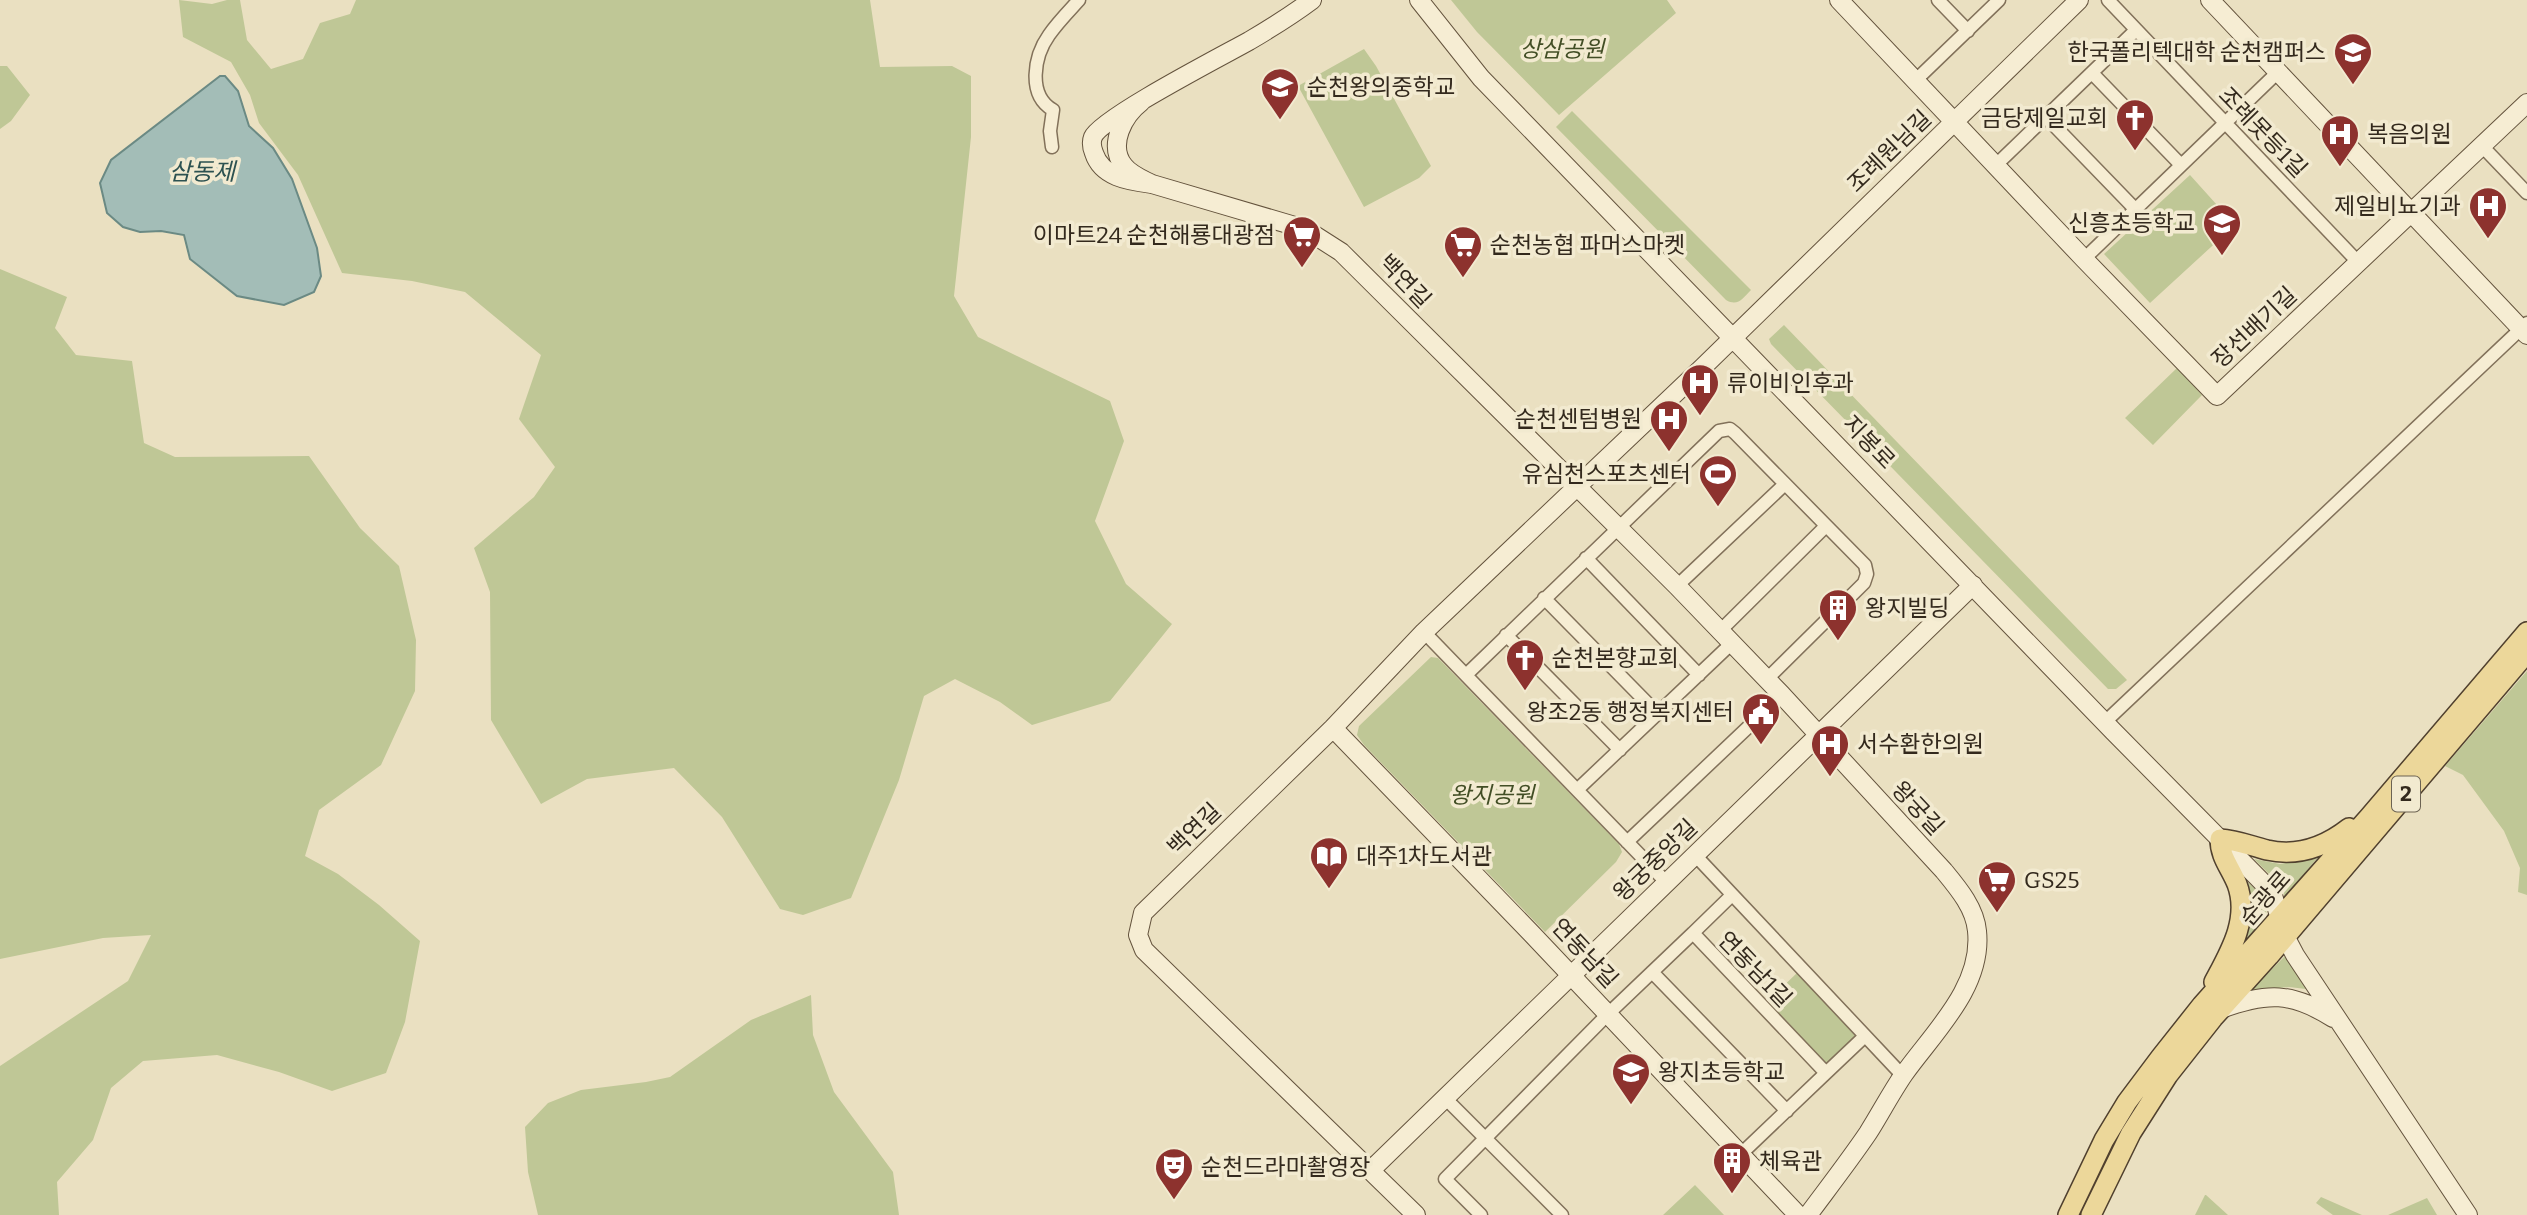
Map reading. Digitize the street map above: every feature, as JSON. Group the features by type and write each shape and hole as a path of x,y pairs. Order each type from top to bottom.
{"main road":[{"name":"순광로","path":"2282,927 2369,817 2527,632"},
{"name":"순광로","path":"2068,1215 2093,1161 2127,1102 2527,652"},
{"path":"2212,1007 2241,920 2238,885 2220,853 2220,839 2235,840 2271,851 2292,852 2316,848 2369,817"},
{"name":"순광로","path":"2091,1215 2131,1133 2212,1007"}],"street":[{"path":"1052,147 1050,131 1053,110 1040,100 1036,88 1037,70 1049,35 1079,0"},
{"name":"백연길","path":"1312,0 1099,129 1093,136 1095,157 1107,172 1130,181 1152,184 1279,220 1323,239 1356,265 1415,327 1577,485"},
{"name":"지봉로","path":"1419,0 1481,78 2272,892 2282,927 2296,957 2468,1215"},
{"name":"장선배기길","path":"1839,0 2217,396 2527,103"},
{"path":"1938,0 1968,30"},
{"path":"1916,80 1999,0"},
{"name":"조례원님길","path":"1733,337 2079,0"},
{"name":"조례못등1길","path":"2108,0 2358,262"},
{"path":"2105,722 2525,329 2210,0"},
{"path":"1996,165 2136,30"},
{"path":"2084,259 2279,71"},
{"path":"2092,73 2181,165"},
{"name":"백연길","path":"1141,102 1122,123 1117,145 1125,167 1152,184"},
{"path":"2046,117 2135,209"},
{"path":"2482,146 2527,193"},
{"name":"백연길","path":"1416,1215 1143,950 1138,935 1143,913 1333,728 1424,632 1733,337"},
{"path":"1466,675 1723,430 1730,429 1865,565 1867,579 1767,679"},
{"path":"1677,586 1785,484"},
{"name":"왕궁길","path":"1577,485 1767,679 1944,871 1969,905 1978,930 1975,958 1963,991 1949,1015 1903,1076 1868,1133 1808,1215"},
{"path":"1577,790 1699,675 1726,637 1826,526"},
{"path":"1586,558 1699,675"},
{"name":"왕궁중앙길","path":"1371,1170 1973,585"},
{"path":"1544,598 1658,713"},
{"path":"1424,632 1667,883"},
{"path":"1506,635 1620,750"},
{"path":"1627,842 1782,695"},
{"name":"연동남길","path":"1333,728 1798,1215"},
{"name":"연동남1길","path":"1695,855 1903,1076"},
{"path":"1693,933 1731,895"},
{"name":"연동남1길","path":"1481,1215 1445,1179 1608,1014 1693,933 1826,1073"},
{"path":"1652,972 1787,1111"},
{"path":"2212,1007 2273,995 2316,1007 2340,1022"},
{"path":"1741,1154 1865,1036"},
{"path":"1445,1098 1562,1215"}],"green space":[{"path":"179,0 212,4 240,0 247,40 271,69 303,59 320,23 350,14 356,0 870,0 880,67 952,66 971,76 971,137 954,296 978,337 1110,401 1124,441 1095,521 1126,584 1172,624 1110,701 1032,725 1000,702 955,679 924,696 899,780 851,898 803,915 780,909 722,817 674,768 587,779 541,804 491,720 490,592 474,548 534,497 555,467 519,419 541,355 465,292 412,281 342,273 298,175 259,123 250,95 231,62 183,37"},
{"name":"상삼공원","path":"1451,0 1667,0 1676,13 1559,115 1477,32"},
{"path":"1364,49 1431,166 1419,178 1364,207 1298,86"},
{"path":"0,66 7,66 30,95 11,121 0,129"},
{"path":"1572,111 1751,290 1743,299 1734,303 1726,300 1556,127"},
{"path":"2190,175 2235,225 2150,303 2104,254"},
{"path":"0,269 67,297 55,328 76,355 132,361 144,443 175,457 309,456 360,528 399,566 416,640 415,691 381,765 319,810 305,856 338,874 420,941 405,1022 386,1073 332,1091 279,1072 217,1055 143,1061 111,1088 93,1140 57,1182 59,1215 0,1215 0,1066 128,981 151,935 103,938 0,959"},
{"path":"1784,325 2127,680 2116,689 2108,689 1771,344 1769,339"},
{"path":"2177,368 2202,395 2153,445 2125,418"},
{"name":"왕지공원","path":"1431,657 1438,658 1619,844 1622,852 1616,862 1545,932 1357,735 1359,726"},
{"path":"2527,671 2527,895 2518,892 2520,868 2504,831 2463,775 2445,766"},
{"path":"2318,857 2285,897 2281,886 2254,859 2280,864"},
{"path":"2239,874 2261,895 2267,909 2258,929 2240,951 2249,921 2250,903"},
{"path":"2285,956 2306,989 2289,987 2250,991"},
{"path":"1799,971 1859,1033 1826,1065 1768,1001"},
{"path":"811,995 813,1035 834,1092 893,1172 899,1215 538,1215 528,1172 525,1127 548,1103 581,1090 670,1077 751,1020"},
{"path":"1695,1185 1724,1215 1663,1215"},
{"path":"2206,1195 2228,1215 2195,1215"},
{"path":"2321,1197 2362,1215 2333,1215 2316,1203"},
{"path":"2427,1198 2437,1215 2388,1215"}],"water":[{"name":"삼동제","path":"220,76 225,76 238,91 249,126 273,148 292,179 317,248 321,276 314,292 284,305 237,296 190,259 184,235 161,231 140,232 123,227 107,213 100,183 111,160"}],"place":[{"name":"한국폴리텍대학 순천캠퍼스","path":"2353,86"},
{"name":"순천왕의중학교","path":"1280,121"},
{"name":"금당제일교회","path":"2135,152"},
{"name":"복음의원","path":"2340,168"},
{"name":"제일비뇨기과","path":"2488,240"},
{"name":"신흥초등학교","path":"2222,257"},
{"name":"이마트24 순천해룡대광점","path":"1302,269"},
{"name":"순천농협 파머스마켓","path":"1463,279"},
{"name":"류이비인후과","path":"1700,417"},
{"name":"순천센텀병원","path":"1669,453"},
{"name":"유심천스포츠센터","path":"1718,508"},
{"name":"왕지빌딩","path":"1838,642"},
{"name":"순천본향교회","path":"1525,692"},
{"name":"왕조2동 행정복지센터","path":"1761,746"},
{"name":"서수환한의원","path":"1830,778"},
{"name":"대주1차도서관","path":"1329,890"},
{"name":"GS25","path":"1997,914"},
{"name":"왕지초등학교","path":"1631,1106"},
{"name":"체육관","path":"1732,1195"},
{"name":"순천드라마촬영장","path":"1174,1201"}]}
